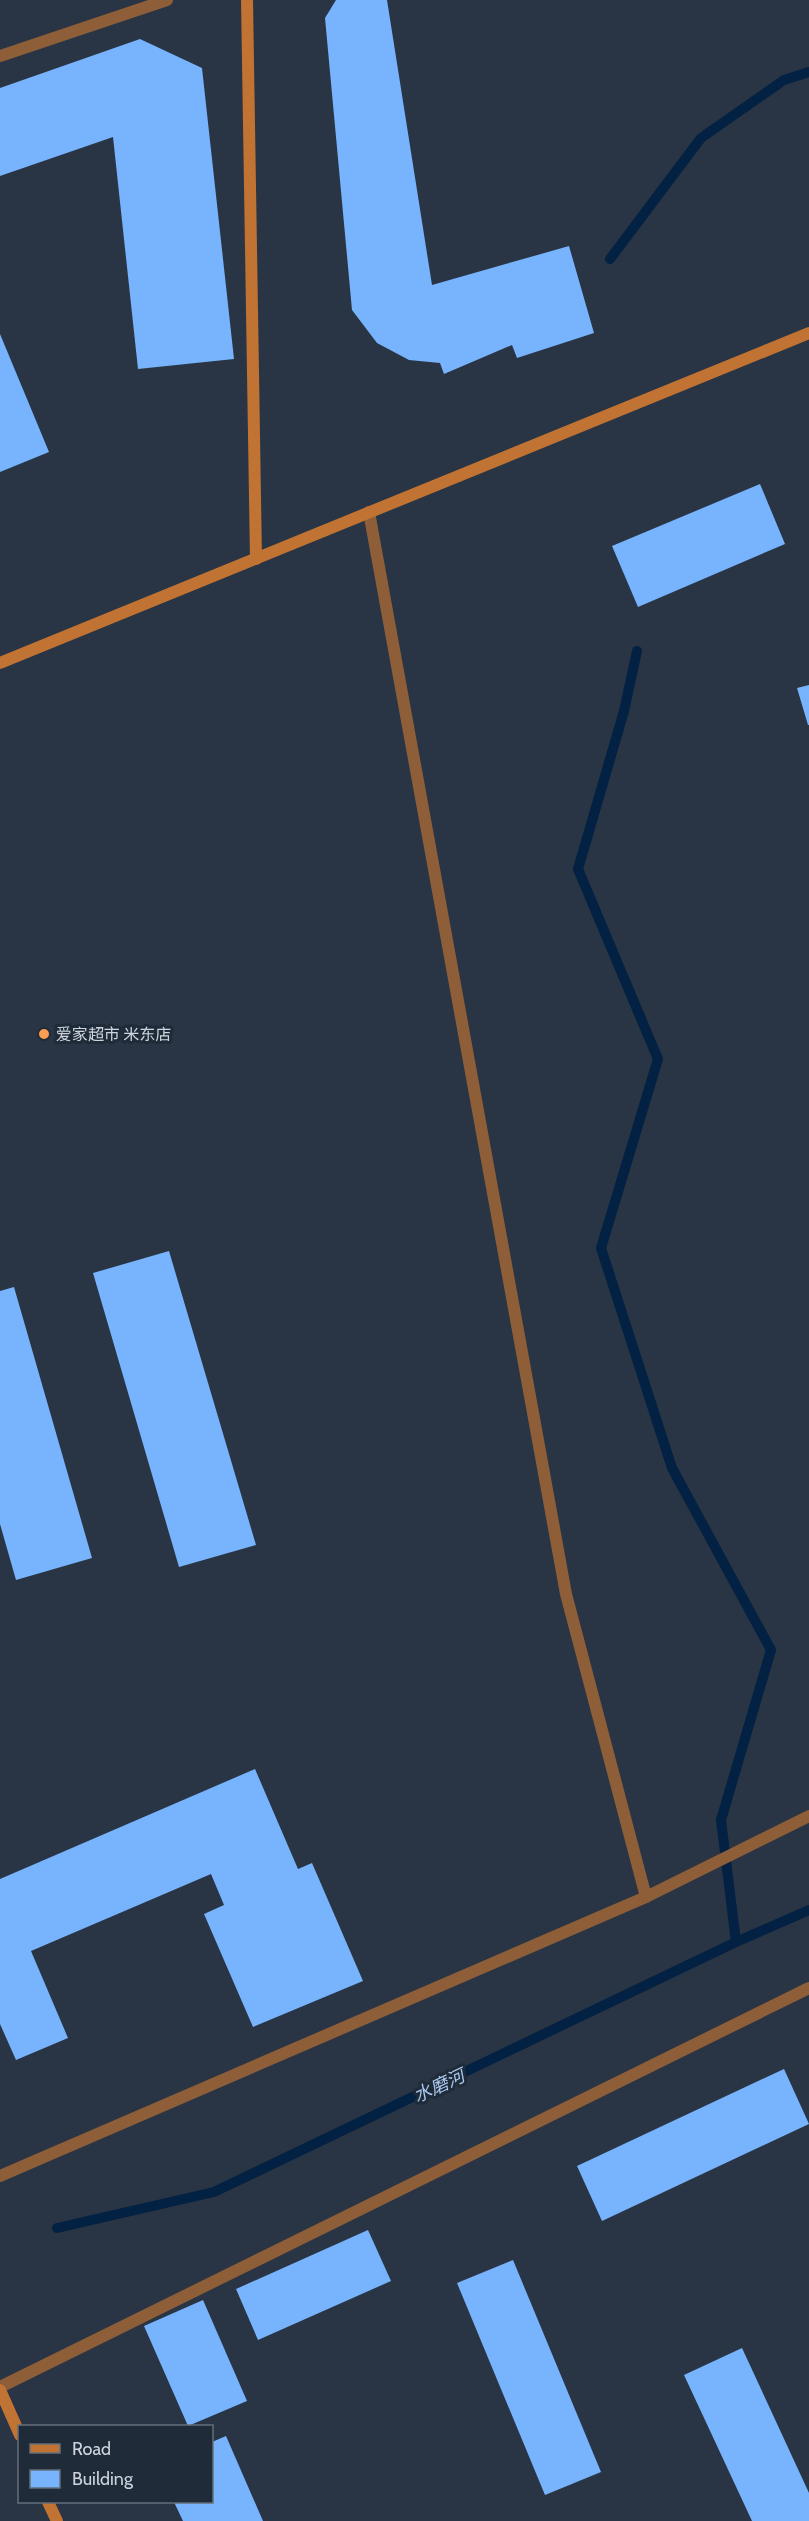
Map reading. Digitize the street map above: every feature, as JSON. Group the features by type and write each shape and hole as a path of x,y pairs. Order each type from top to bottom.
{"street":[{"path":"0,56 167,0"},
{"path":"247,0 256,559"},
{"path":"0,663 809,333"},
{"path":"369,512 566,1594 646,1897"},
{"path":"0,2176 646,1897 809,1816"},
{"path":"18,2430 0,2389 809,1988"},
{"path":"48,2503 57,2521"}],"building":[{"path":"336,0 387,0 432,285 569,246 594,333 517,358 512,345 444,374 440,363 409,360 377,343 352,310 325,18"},
{"path":"140,39 202,68 234,359 138,369 113,137 0,176 0,88"},
{"path":"0,334 49,452 0,472"},
{"path":"760,484 785,544 638,607 612,546"},
{"path":"809,685 809,725 808,725 797,688"},
{"path":"169,1251 256,1545 179,1567 93,1273"},
{"path":"14,1287 92,1558 16,1580 0,1524 0,1291"},
{"path":"255,1769 298,1869 312,1863 363,1981 253,2027 204,1914 224,1905 211,1874 31,1951 68,2038 16,2060 0,2024 0,1879"},
{"path":"784,2069 809,2124 602,2221 577,2166"},
{"path":"368,2230 391,2281 258,2340 236,2289"},
{"path":"513,2260 601,2472 545,2495 457,2283"},
{"path":"203,2300 247,2401 188,2425 144,2326"},
{"path":"742,2348 809,2493 809,2521 752,2521 684,2375"},
{"path":"226,2436 263,2521 183,2521 174,2503 213,2503 213,2442"}],"waterway":[{"path":"610,259 701,138 784,80 809,72"},
{"path":"637,651 624,711 578,869 658,1059 601,1248 672,1468 771,1650 721,1820 736,1942"},
{"name":"水磨河","path":"57,2228 214,2192 736,1942 809,1910"}],"place":[{"name":"爱家超市 米东店","path":"44,1034"}]}
